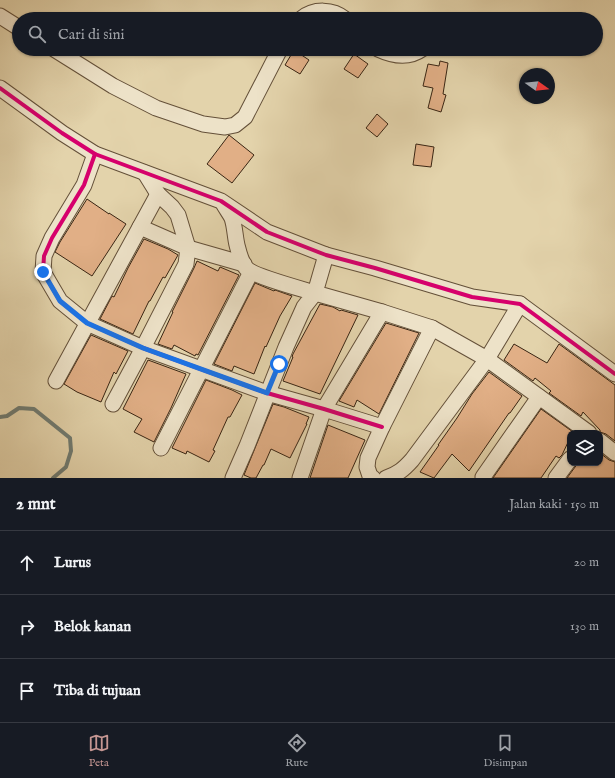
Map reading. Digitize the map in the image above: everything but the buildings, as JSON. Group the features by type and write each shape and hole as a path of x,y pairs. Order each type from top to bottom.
{"street":[{"path":"315,12 331,12"},
{"path":"0,16 12,24"},
{"path":"65,56 113,86 156,108 203,124 225,126 235,125 245,117 276,56"},
{"path":"0,88 62,133 95,154 221,201 267,232 326,255 472,297 520,304 615,374"},
{"path":"95,154 84,186 52,238 44,256 43,272 60,301 87,323 143,348 267,393 382,427"},
{"path":"113,404 186,264 188,248 178,215 172,206 158,194 145,173"},
{"path":"56,381 158,194"},
{"path":"221,201 232,218 241,260 248,268"},
{"path":"140,227 188,248 248,268 270,279 432,328 487,359 585,430"},
{"path":"233,478 286,347 304,307 315,293 326,255"},
{"path":"161,448 201,369 248,268"},
{"path":"386,478 396,475 412,460 487,359 520,304"},
{"path":"300,478 324,409 382,312"},
{"path":"373,478 370,476 367,467 368,458 432,328"},
{"path":"483,477 539,397"},
{"path":"603,443 615,453"},
{"path":"556,478 567,463"}],"waterway":[{"path":"0,417 7,416 19,408 34,409 70,438 71,451 66,467 53,478"}],"cycle path":[{"path":"0,88 62,133 95,154 221,201 267,232 326,255 472,297 520,304 615,374"},
{"path":"95,154 84,185 52,238 44,256 43,272 60,301 87,323 143,348 267,393 382,427"}],"route":[{"path":"43,272 60,301 87,323 143,348 267,393 279,364"}]}
